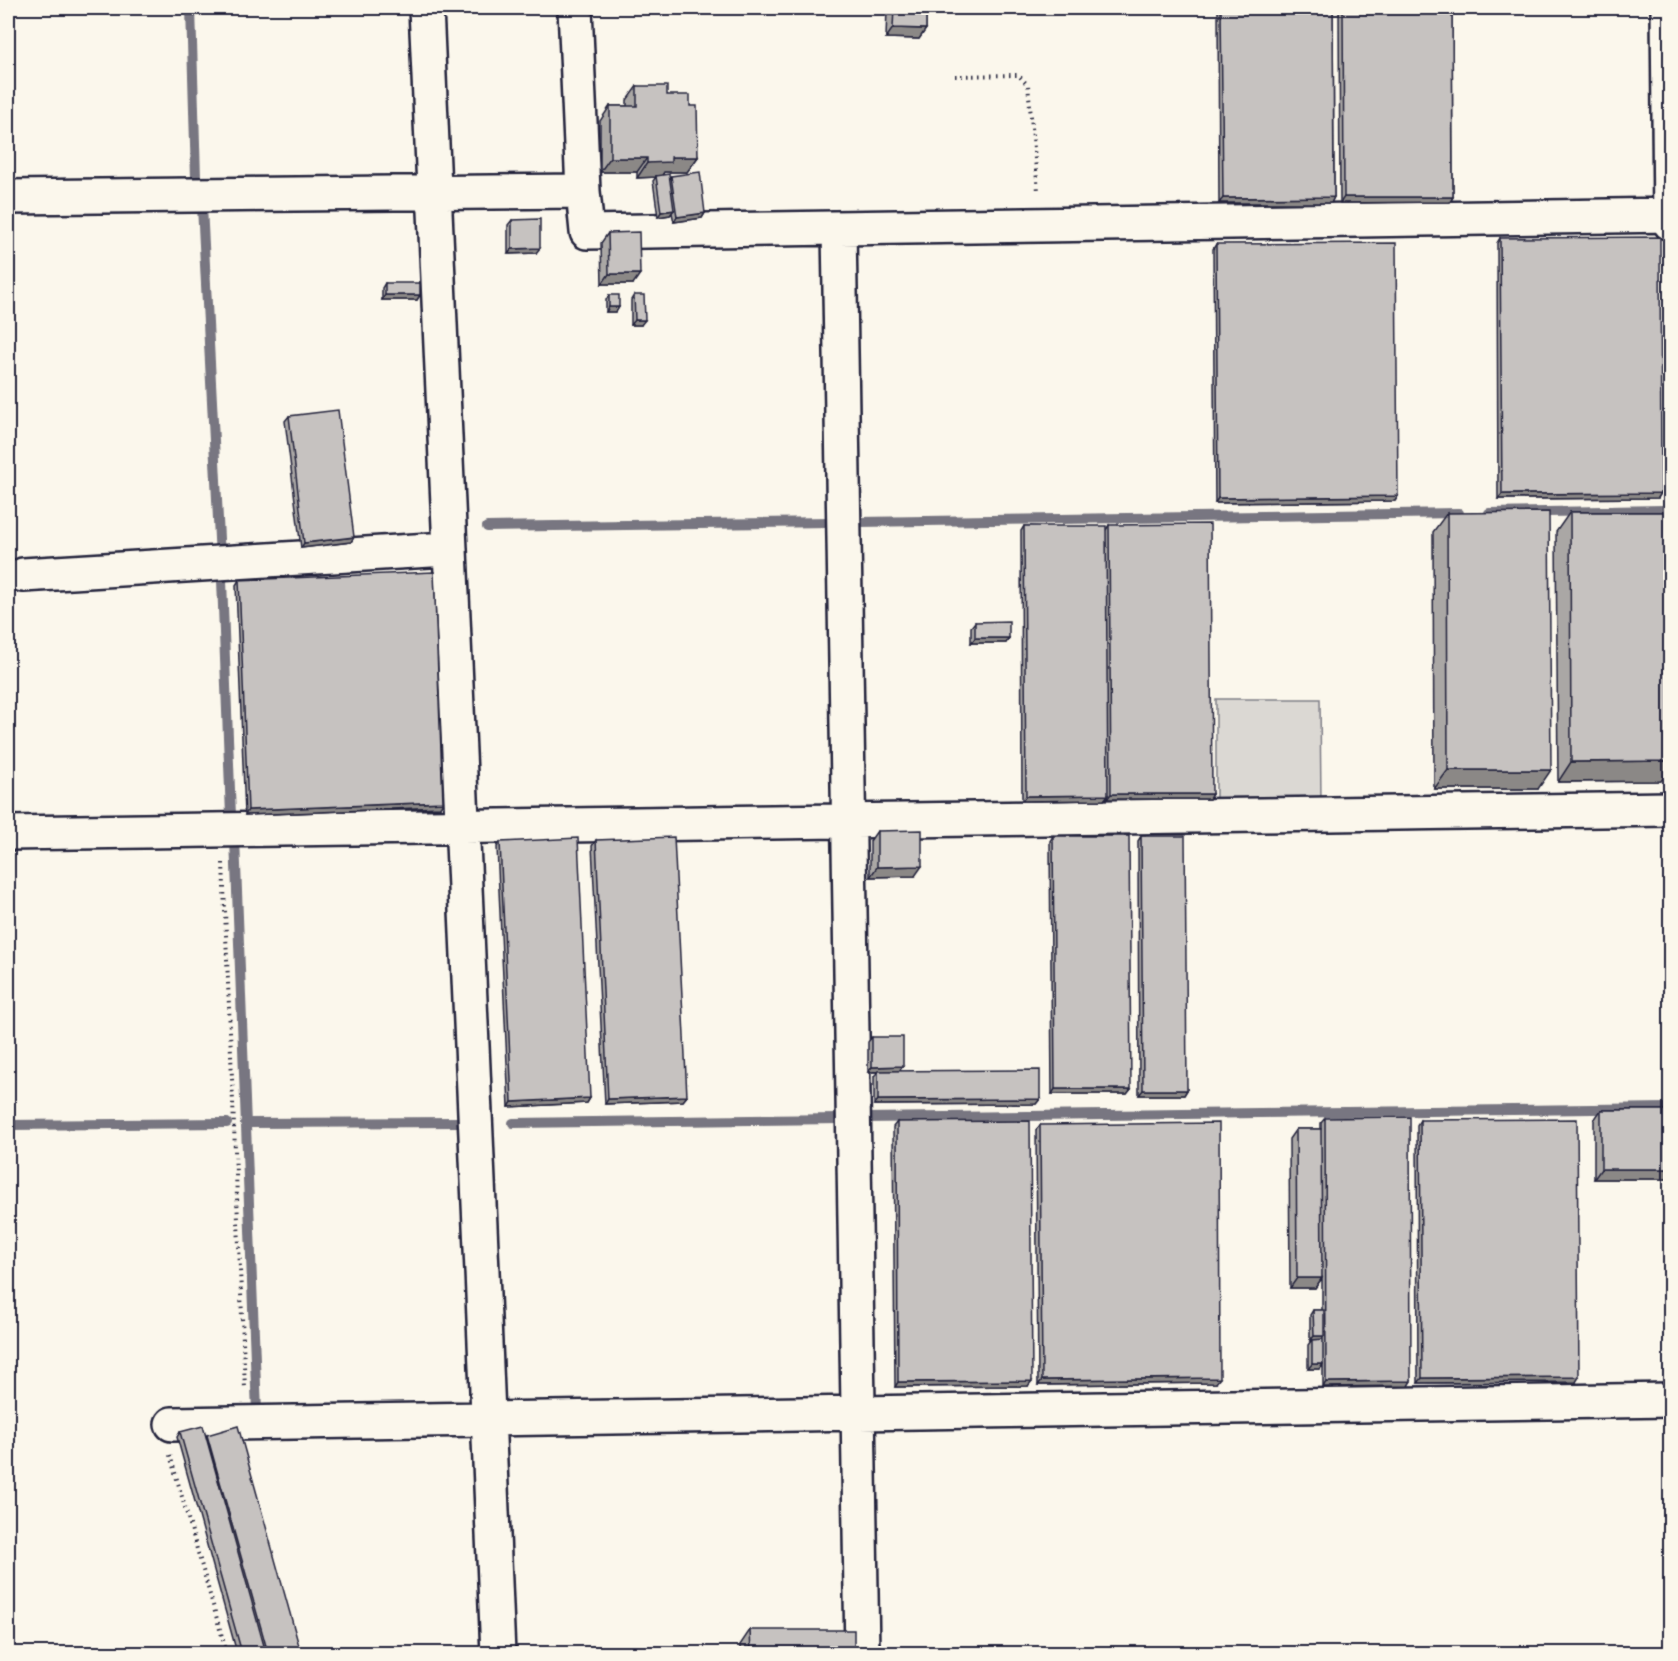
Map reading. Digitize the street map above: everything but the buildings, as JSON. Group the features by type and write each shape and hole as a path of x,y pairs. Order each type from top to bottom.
{"street":[{"path":"426,8 443,193 447,549 472,826 498,1418 498,1653"},
{"path":"576,8 586,232 1670,215"},
{"path":"1668,8 1671,223"},
{"path":"8,197 583,191"},
{"path":"839,228 862,1653"},
{"path":"23,575 447,549"},
{"path":"8,833 1671,809"},
{"path":"172,1424 1671,1400"}],"path":[{"path":"955,76 1018,75 1028,86 1041,225"},
{"path":"222,830 247,1422"},
{"path":"172,1424 164,1434 227,1653"}],"shaded area":[{"path":"1216,699 1320,699 1321,804 1216,806"}],"waterway":[{"path":"191,8 196,178"},
{"path":"202,206 220,558"},
{"path":"1489,513 1665,510"},
{"path":"859,522 1459,513"},
{"path":"487,527 832,522"},
{"path":"222,580 231,816"},
{"path":"235,839 257,1412"},
{"path":"865,1118 1668,1108"},
{"path":"513,1123 841,1119"},
{"path":"245,1123 462,1122"},
{"path":"8,1125 227,1123"}]}
